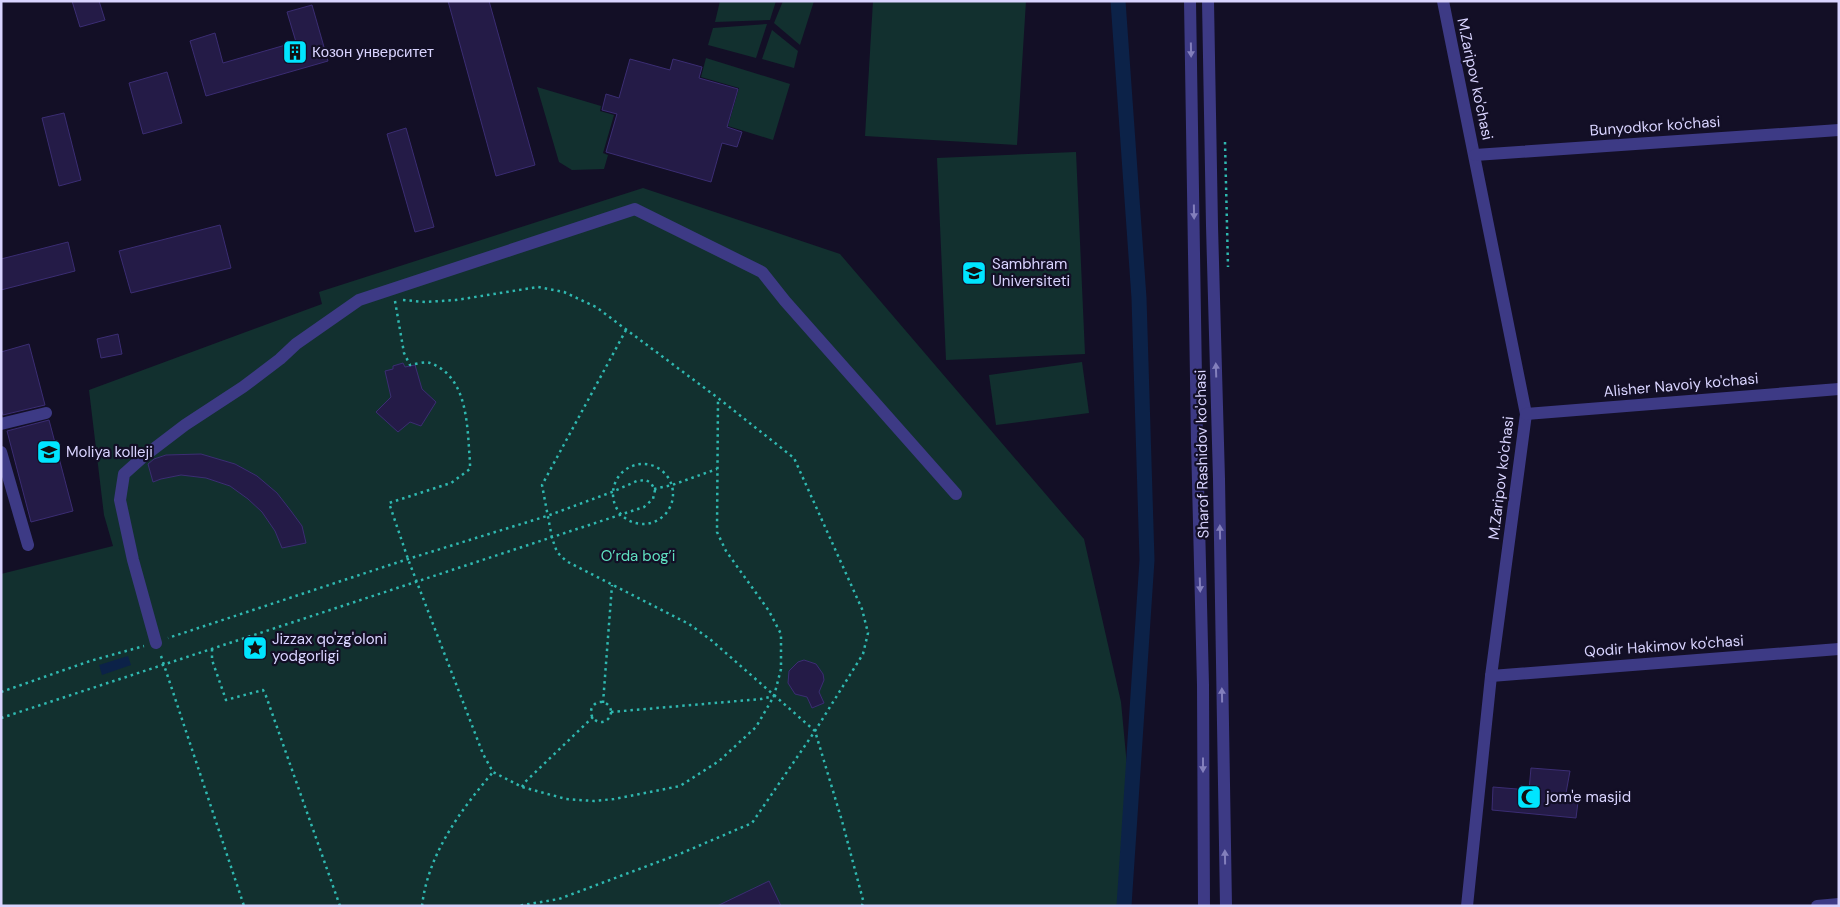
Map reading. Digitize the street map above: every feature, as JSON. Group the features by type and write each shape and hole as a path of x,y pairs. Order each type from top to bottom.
{"street":[{"path":"1190,1 1203,685 1204,906"},
{"name":"Sharof Rashidov ko'chasi","path":"1208,1 1226,906"},
{"name":"M.Zaripov ko'chasi","path":"1442,1 1526,414 1492,676 1467,906"},
{"name":"Bunyodkor ko'chasi","path":"1474,156 1839,130"},
{"path":"156,642 133,560 120,500 124,474 185,425 243,387 280,359 296,344 359,300 635,209 762,272 785,301 956,494"},
{"name":"Alisher Navoiy ko'chasi","path":"1526,414 1839,389"},
{"path":"1,424 46,413"},
{"path":"1,452 28,545"},
{"name":"Qodir Hakimov ko'chasi","path":"1492,676 1839,649"},
{"path":"1817,906 1839,904"}],"path":[{"path":"387,300 425,302 456,300 538,287 564,292 596,308 718,398 794,458 862,609 868,633 863,654 815,731 752,823 682,853 559,899 517,906"},
{"path":"395,300 404,353 410,365 428,362 445,372 458,387 467,423 470,469 451,483 390,503 408,559 483,754 492,772 522,787 566,799 594,801 680,786 719,761 756,727 774,696 781,669 781,634 769,611 726,551 716,532 718,398"},
{"path":"626,330 542,486 547,516 557,552 566,561 689,624 711,640 815,731 842,821 863,900 862,906"},
{"path":"637,464 646,464 664,472 672,485 673,499 670,509 663,517 644,525 634,523 620,514 613,502 612,492 614,482 620,474 637,464"},
{"path":"654,489 672,485 717,469"},
{"path":"1,692 408,559 547,516 641,480 650,483 654,489 655,495 650,504 552,538 1,718"},
{"path":"603,703 612,585"},
{"path":"212,649 212,660 226,700 264,690 340,906"},
{"path":"165,664 244,906"},
{"path":"611,712 761,699 774,696"},
{"path":"599,703 608,704 611,712 608,720 604,722 595,720 592,708 599,703"},
{"path":"522,787 593,717"},
{"path":"422,906 431,866 445,837 492,772"}],"green space":[{"path":"720,1 776,1 770,20 715,22"},
{"path":"783,1 814,1 800,45 774,23"},
{"path":"873,1 1026,1 1017,145 865,136"},
{"path":"767,24 756,58 708,45 713,28"},
{"path":"772,30 798,51 794,68 762,59"},
{"path":"706,58 790,84 773,140 728,126 739,88 701,77"},
{"path":"537,87 601,106 600,111 614,115 603,153 608,155 604,169 572,170 559,162"},
{"path":"1076,152 1085,354 946,360 937,158"},
{"name":"O’rda bog’i","path":"643,188 840,254 1084,539 1121,702 1127,766 1118,906 1,906 1,574 113,546 104,515 89,390 322,304 319,292"},
{"path":"1082,362 1089,413 996,425 989,375"}],"water":[{"path":"128,656 131,665 102,675 99,665"}],"building":[{"path":"72,1 99,1 105,20 80,27"},
{"path":"448,1 489,1 535,165 496,176"},
{"name":"Козон унверситет","path":"312,5 328,61 206,96 190,41 215,33 223,63 296,42 287,12"},
{"path":"630,59 670,70 673,59 702,67 699,78 738,89 727,127 742,132 737,147 722,143 711,182 606,152 617,114 602,110 606,94 619,98"},
{"path":"167,72 182,123 143,134 129,83"},
{"path":"64,113 81,180 59,186 42,118"},
{"path":"406,128 434,227 415,232 387,134"},
{"path":"220,225 231,268 131,293 119,251"},
{"path":"68,242 75,271 1,290 1,259"},
{"path":"118,334 122,354 101,358 97,339"},
{"path":"29,344 45,405 3,415 1,407 1,352"},
{"path":"403,363 405,367 415,365 422,389 436,402 421,426 410,422 398,432 376,412 391,397 385,371"},
{"path":"49,420 73,511 31,522 7,431"},
{"path":"201,454 235,464 257,476 277,493 302,526 306,543 282,548 275,531 262,512 230,486 206,478 181,475 153,482 148,464 154,459 166,455"},
{"path":"804,660 816,664 823,674 824,680 819,692 824,703 812,708 807,697 795,694 788,683 789,671 798,662"},
{"path":"1531,768 1570,771 1566,793 1578,802 1576,818 1492,810 1493,787 1529,790"},
{"path":"769,881 781,906 717,906"}],"waterway":[{"path":"1118,1 1139,298 1147,560 1124,906"}],"place":[{"name":"Козон унверситет","path":"295,52"},
{"name":"Sambhram Universiteti","path":"974,273"},
{"name":"Moliya kolleji","path":"49,452"},
{"name":"Jizzax qo'zg'oloni yodgorligi","path":"255,648"},
{"name":"jom'e masjid","path":"1529,797"}]}
